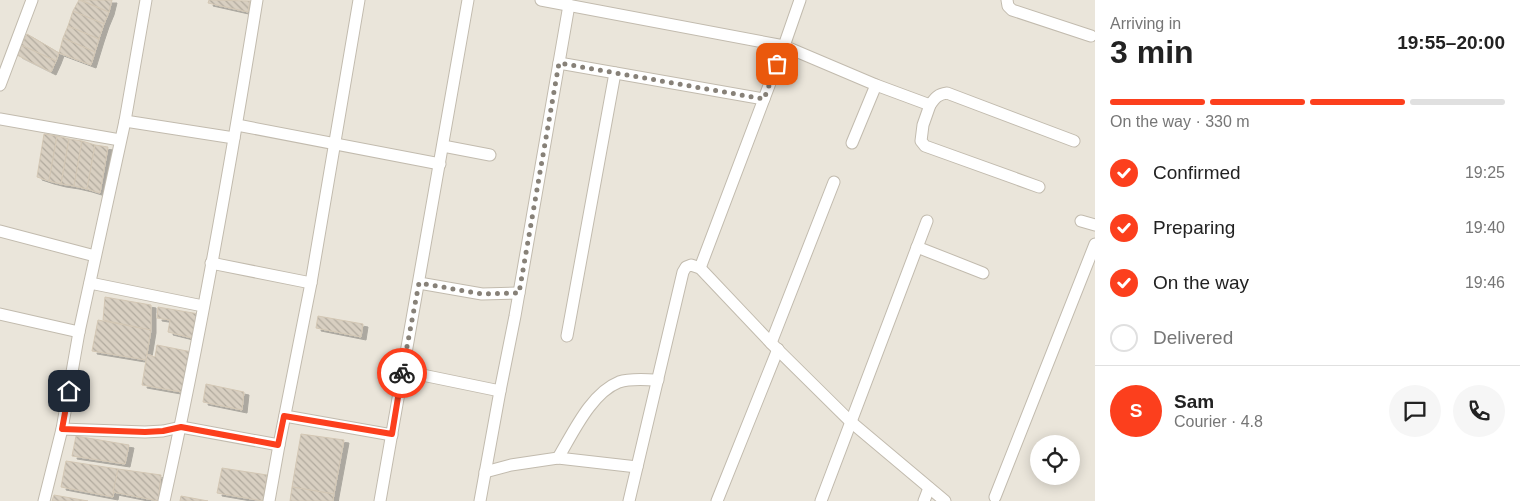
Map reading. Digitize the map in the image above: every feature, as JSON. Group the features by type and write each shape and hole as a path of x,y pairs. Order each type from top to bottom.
{"street":[{"path":"0,85 32,0"},
{"path":"44,501 62,429 79,332 124,121 146,0"},
{"path":"164,501 181,427 204,306 258,0"},
{"path":"269,501 278,445 311,283 359,0"},
{"path":"380,501 468,0"},
{"path":"541,0 784,46 876,85 930,105"},
{"path":"700,268 800,0"},
{"path":"1007,0 1008,6 1012,10 1091,36"},
{"path":"480,501 519,293 569,5"},
{"path":"559,63 764,99"},
{"path":"567,336 615,73"},
{"path":"852,144 876,85"},
{"path":"1039,187 925,146 921,141 921,135 930,105 940,94 947,93 1074,141"},
{"path":"0,119 120,140"},
{"path":"124,121 234,138"},
{"path":"237,125 440,164"},
{"path":"443,146 490,155"},
{"path":"718,501 834,182"},
{"path":"821,501 927,221"},
{"path":"1081,221 1095,225"},
{"path":"0,231 95,256"},
{"path":"995,497 1095,244"},
{"path":"917,247 983,273"},
{"path":"211,263 311,283"},
{"path":"630,501 683,272 691,264 700,268 851,422 945,501"},
{"path":"90,283 204,306"},
{"path":"419,283 482,294 519,293"},
{"path":"0,314 79,332"},
{"path":"403,371 500,391"},
{"path":"558,458 582,416 608,388 620,382 658,380"},
{"path":"284,416 392,434"},
{"path":"62,429 145,432 181,427 278,445"},
{"path":"485,472 520,463 558,458 637,467"},
{"path":"924,501 929,488"}],"shaded area":[{"path":"0,0 1095,0 1095,501 0,501"}],"building":[{"path":"79,0 109,12 104,24 73,11"},
{"path":"81,0 112,0 109,12"},
{"path":"209,0 250,1 248,12 208,3"},
{"path":"73,11 104,24 99,39 68,26"},
{"path":"68,26 99,39 95,52 63,38"},
{"path":"27,34 59,53 56,61 21,45"},
{"path":"63,38 95,52 91,65 59,53"},
{"path":"21,45 56,61 51,72 17,55"},
{"path":"44,134 57,136 49,181 37,177"},
{"path":"57,136 69,139 61,184 49,181"},
{"path":"69,139 82,141 74,186 61,184"},
{"path":"82,141 95,145 87,189 74,186"},
{"path":"95,145 108,147 100,193 87,189"},
{"path":"105,297 151,305 151,330 103,320"},
{"path":"158,307 199,314 196,339 168,332 170,320 157,318"},
{"path":"318,316 363,324 361,337 316,328"},
{"path":"98,320 151,330 146,360 92,351"},
{"path":"157,345 192,352 187,393 142,385 147,354 155,357"},
{"path":"206,384 244,392 242,410 203,402"},
{"path":"301,434 344,440 334,494 292,487"},
{"path":"76,436 129,445 125,464 72,456"},
{"path":"66,461 118,469 113,497 61,487"},
{"path":"222,468 267,475 263,501 217,493"},
{"path":"118,469 161,475 158,501 113,492"},
{"path":"292,487 334,494 333,501 290,501"},
{"path":"54,495 88,501 52,501"},
{"path":"181,496 208,501 180,501"}],"way so far":[{"path":"402,373 419,283 482,294 519,293 559,63 764,99 777,64"}],"route":[{"path":"69,391 62,429 145,432 181,427 278,445 284,416 392,434 402,373"}]}
